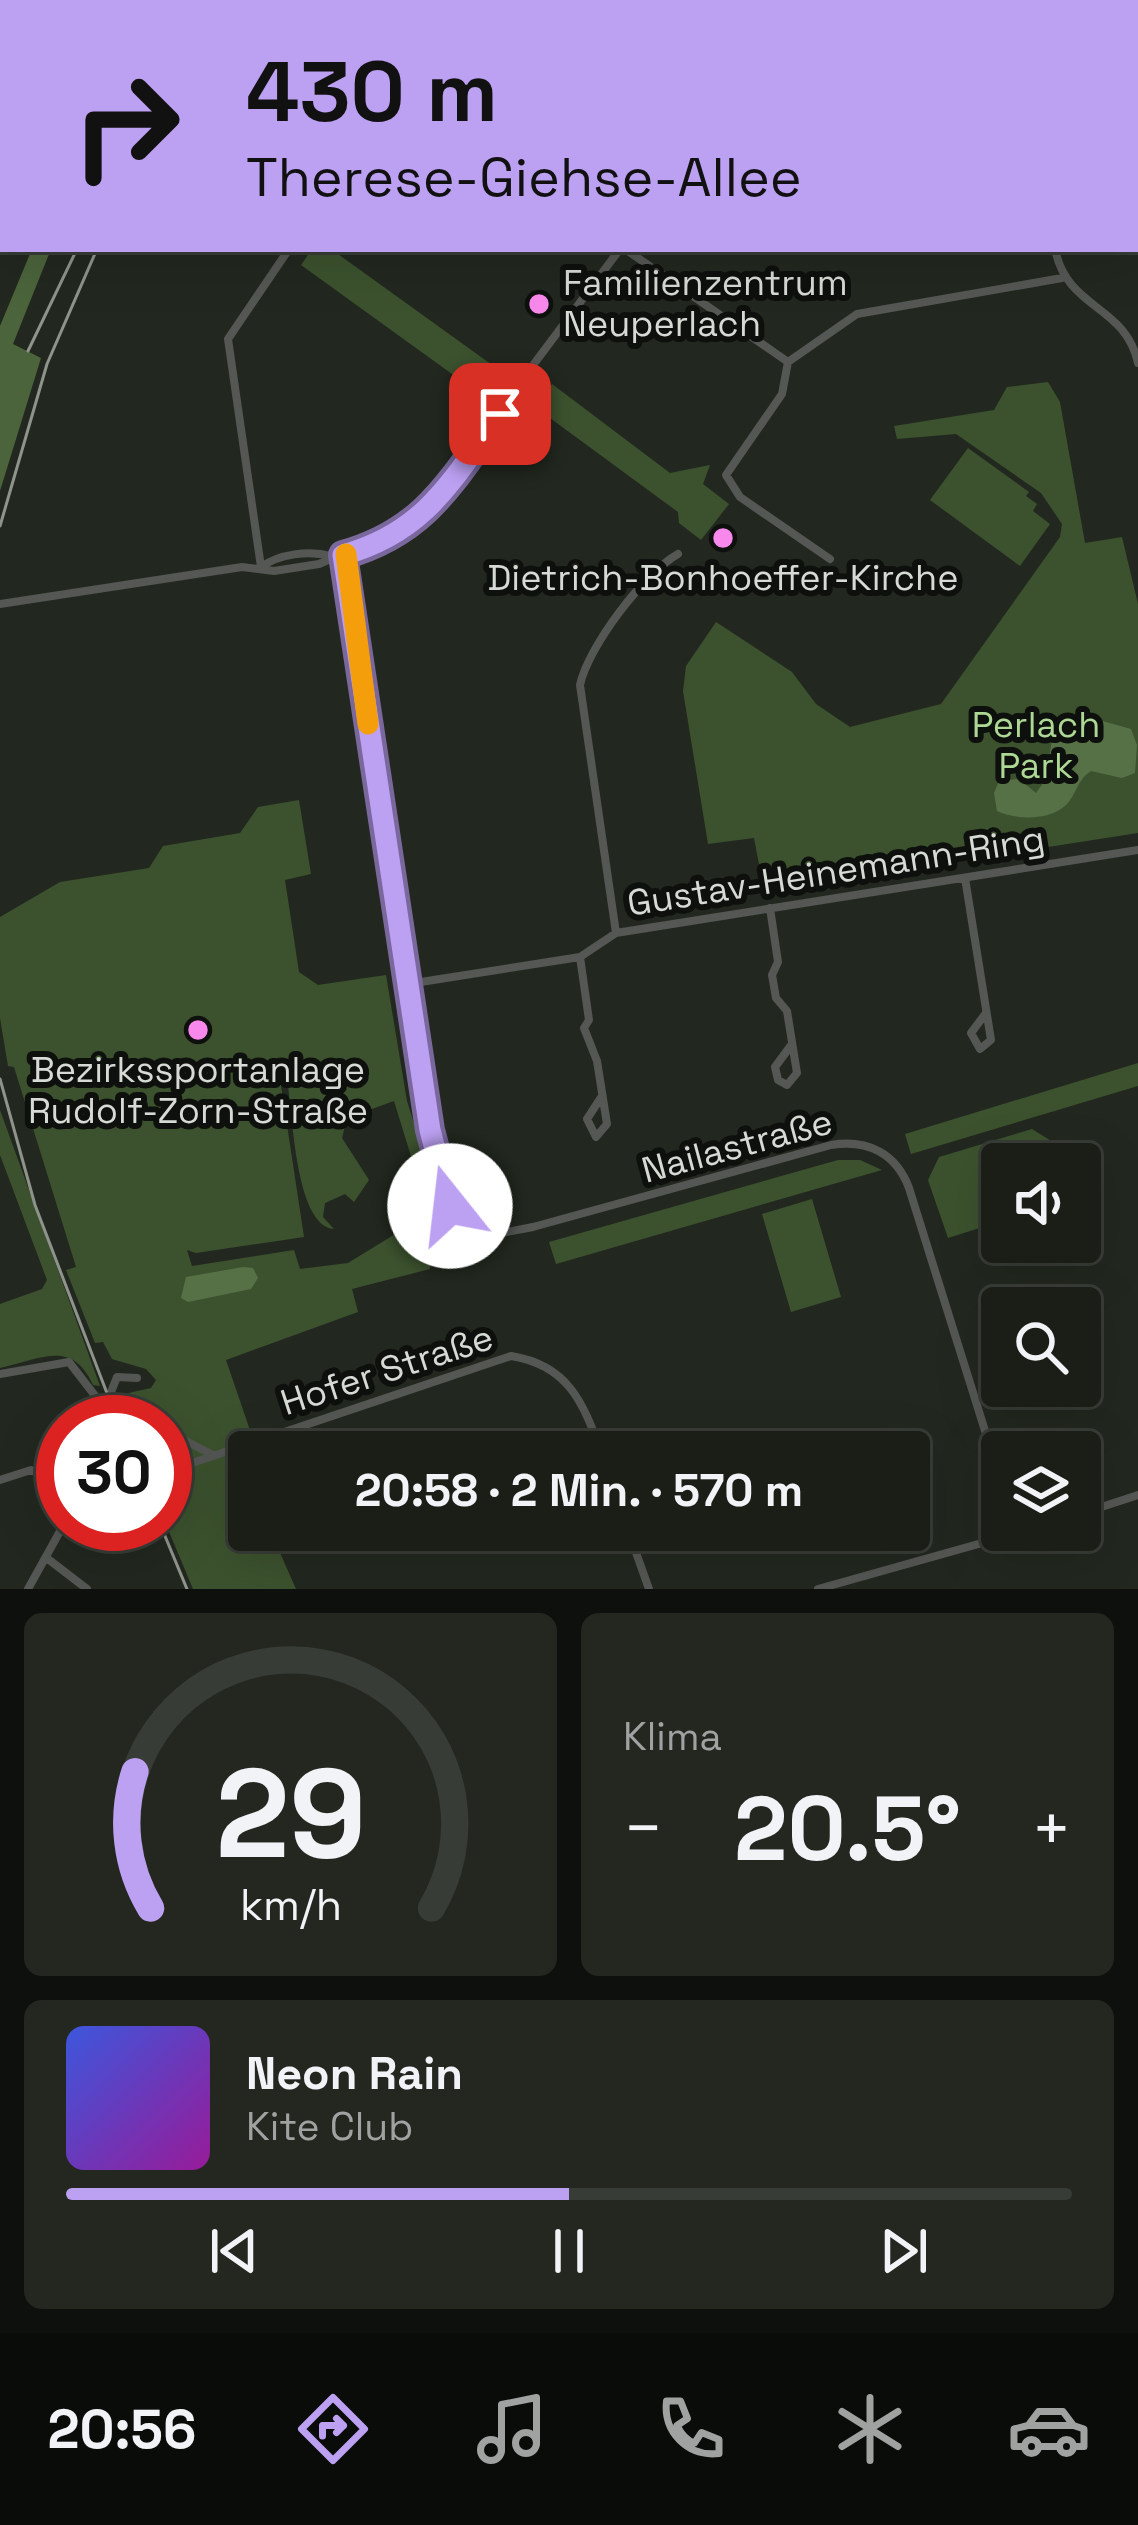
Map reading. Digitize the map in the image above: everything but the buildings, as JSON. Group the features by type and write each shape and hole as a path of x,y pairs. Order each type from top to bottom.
{"street":[{"path":"261,567 228,339 287,252"},
{"path":"0,604 261,567 274,571 319,564 398,534 426,513 620,252"},
{"path":"626,252 788,362"},
{"path":"1056,252 1062,278 1123,326 1138,363"},
{"path":"830,559 740,497 728,482 728,469 782,394 788,362 857,314 1062,278"},
{"path":"616,933 580,686 589,659 655,567 678,554"},
{"path":"337,555 408,984"},
{"name":"Gustav-Heinemann-Ring","path":"408,984 580,957 616,933 1138,850"},
{"path":"964,878 986,1013"},
{"path":"770,908 778,962 772,975 776,998 787,1012 792,1044 797,1078 787,1085 775,1067 792,1044"},
{"path":"580,957 589,1020 584,1028 602,1096 607,1128 596,1136 587,1120 602,1096"},
{"name":"Nailastraße","path":"408,984 435,1158 455,1220 466,1235 484,1238 584,1215 831,1145 859,1142 896,1164 909,1188 985,1431"},
{"name":"Hofer Straße","path":"284,1431 511,1356 537,1361 568,1381 591,1431"},
{"path":"0,1373 69,1362 94,1395"},
{"path":"108,1395 117,1377 137,1378"},
{"path":"192,1444 212,1455"},
{"name":"Hofer Straße","path":"192,1462 228,1450"},
{"path":"0,1480 36,1471"},
{"path":"1101,1507 1138,1495"},
{"path":"818,1589 981,1543"},
{"path":"28,1589 51,1551"},
{"path":"635,1551 649,1589"},
{"path":"47,1559 87,1589"}],"green space":[{"path":"310,252 335,252 506,375 488,400 301,265"},
{"name":"Perlach Park","path":"1048,382 1060,402 1085,543 1122,537 1138,604 1138,833 764,891 754,838 708,844 683,691 686,666 716,622 792,672 816,704 850,727 941,704 1060,537 1062,524 1041,493 956,434 897,439 894,426 994,410 1007,387"},
{"path":"552,384 670,473 710,465 703,484 729,504 701,540 679,523 678,512 535,407"},
{"path":"968,448 1029,492 1026,496 1037,504 1033,511 1050,524 1020,566 930,500"},
{"name":"Bezirkssportanlage Rudolf-Zorn-Straße","path":"299,800 311,874 285,880 299,972 318,985 386,975 407,1101 438,1198 427,1223 430,1269 352,1289 358,1312 226,1360 250,1431 228,1431 228,1551 279,1551 296,1589 193,1589 177,1551 192,1551 192,1395 120,1395 151,1388 156,1380 146,1369 112,1359 103,1342 95,1343 66,1270 76,1267 14,1067 8,1066 0,1018 0,917 60,882 149,868 163,846 240,833 258,807","holes":["280,1079 287,1079 294,1141 311,1209 321,1223 334,1229 323,1217 325,1203 345,1194 354,1202 369,1180 342,1138 347,1118 394,1101 422,1192 418,1220 348,1263 300,1269 294,1250 192,1266 187,1250 196,1253 304,1237"]},
{"path":"1138,1063 1138,1086 911,1154 905,1134"},
{"path":"0,1110 100,1386 93,1385 76,1362 65,1357 42,1357 0,1368 0,1304 42,1289 47,1280 0,1155"},
{"path":"1032,1129 1053,1143 986,1143"},
{"path":"981,1144 981,1228 948,1238 928,1180 939,1157"},
{"path":"838,1160 860,1160 882,1170 556,1264 549,1242"},
{"path":"812,1199 841,1297 791,1312 762,1214"}],"shaded area":[{"path":"31,252 50,252 13,344 41,358 0,491 0,326"},
{"path":"1081,715 1131,729 1137,745 1135,773 1122,778 1091,771 1067,804 1043,816 997,811 994,793 999,781 1019,779 1036,793 1046,779 1052,739"},
{"path":"253,1268 258,1278 251,1289 188,1302 181,1298 186,1277"}],"railway":[{"path":"28,351 76,252"},
{"path":"0,526 47,364 96,252"},
{"path":"0,1079 35,1205 108,1395"},
{"path":"171,1551 187,1589"}],"slow traffic":[{"path":"346,554 368,724"}],"place":[{"name":"Familienzentrum Neuperlach","path":"539,304"},
{"name":"Dietrich-Bonhoeffer-Kirche","path":"723,538"},
{"name":"Bezirkssportanlage Rudolf-Zorn-Straße","path":"198,1030"}],"route":[{"path":"450,1206 430,1130 343,555 415,523 500,414"}]}
